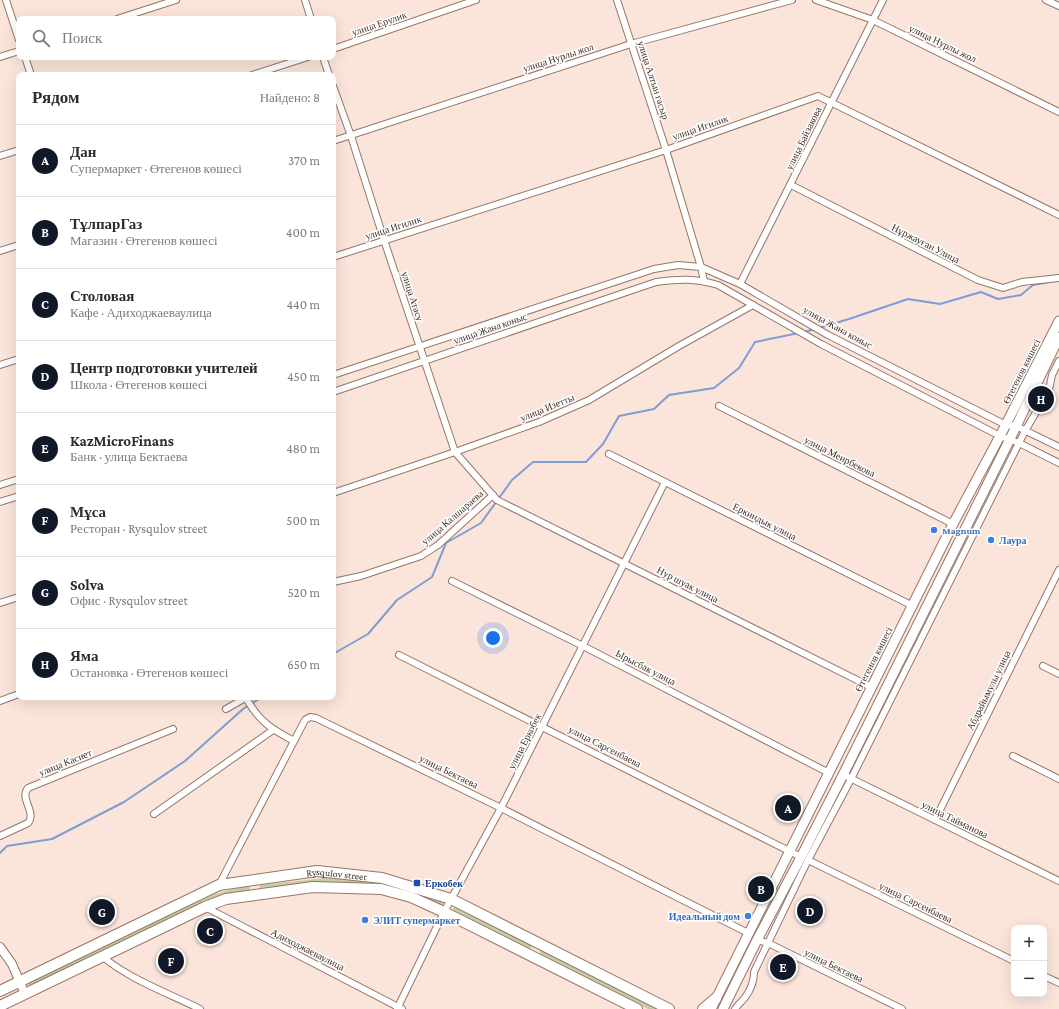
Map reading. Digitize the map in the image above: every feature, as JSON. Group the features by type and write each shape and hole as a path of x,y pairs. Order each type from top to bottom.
{"main road":[{"name":"Өтегенов көшесі","path":"711,1009 953,524 1059,321"},
{"name":"Өтегенов көшесі","path":"723,1009 757,940 805,859 847,777 849,762 1010,439 1059,337"},
{"name":"Rysqulov street","path":"0,991 219,885 317,871 382,878 451,899 669,1009"},
{"path":"253,880 255,895"},
{"name":"Rysqulov street","path":"6,1006 25,994 205,907 226,899 313,887 381,889 411,897 638,1009"},
{"path":"531,956 538,942"},
{"path":"704,1009 716,998"}],"street":[{"path":"6,0 16,31"},
{"path":"126,16 176,0"},
{"path":"305,0 310,16"},
{"name":"улица Ерулик","path":"336,48 476,0"},
{"name":"улица Алтын гасыр","path":"617,0 666,150 704,281"},
{"name":"улица Нурлы жол","path":"336,140 631,44 792,0"},
{"name":"улица Нурлы жол","path":"816,0 873,20 1059,112"},
{"name":"улица Байзакова","path":"740,284 883,0"},
{"path":"1046,0 1059,6"},
{"path":"0,57 16,52"},
{"path":"26,60 30,72"},
{"path":"261,72 299,60"},
{"path":"324,60 328,72"},
{"name":"улица Атасу","path":"336,94 455,452 495,498"},
{"name":"улица Игилик","path":"336,256 666,150 818,96 1059,215"},
{"path":"0,156 16,151"},
{"name":"Нұржауған Улица","path":"791,185 978,280 1003,288 1022,282 1059,278"},
{"path":"0,251 16,246"},
{"name":"улица Жана коныс","path":"336,374 646,271 678,265 701,267 740,284 828,335 1006,425 1016,426"},
{"path":"646,271 654,283"},
{"name":"улица Жана коныс","path":"336,391 654,283 681,279 704,281 718,285 821,344 1000,436 1019,443 1059,463"},
{"name":"улица Изетты","path":"336,492 539,422 588,400 753,305"},
{"path":"0,365 16,360"},
{"path":"847,777 1025,431 1049,390 1052,375 1059,361"},
{"name":"улица Меирбекова","path":"719,406 953,524"},
{"path":"1016,426 1059,447"},
{"name":"Еркиндык улица","path":"609,454 913,606"},
{"path":"0,485 16,480"},
{"name":"улица Еркобек","path":"399,1008 444,912 502,808 665,482"},
{"path":"0,502 16,497"},
{"name":"Нур шуак улица","path":"495,498 871,687"},
{"name":"улица Калшараева","path":"336,581 360,576 421,556 438,545 495,498"},
{"name":"Абдрайымулы улица","path":"935,820 1059,570"},
{"name":"Ырысбак улица","path":"452,581 583,646 829,773"},
{"path":"0,604 16,598"},
{"name":"улица Сарсенбаева","path":"399,655 805,859 1011,960"},
{"path":"1043,666 1059,674"},
{"path":"0,701 16,695"},
{"path":"226,709 242,700"},
{"path":"249,700 256,714 273,730 294,741"},
{"name":"улица Бектаева","path":"219,885 305,720 310,717 316,718 502,808 748,933"},
{"name":"улица Касиет","path":"0,836 28,823 31,820 25,795 25,791 28,788 173,730"},
{"path":"154,814 273,730"},
{"path":"1014,756 1059,779"},
{"path":"837,757 849,762"},
{"name":"улица Тайманова","path":"847,777 1059,881"},
{"path":"735,1009 745,997 754,981 754,972 768,944 805,859"},
{"name":"Адиходжаеваулица","path":"205,907 399,1008"},
{"name":"улица Бектаева","path":"757,940 902,1009"},
{"path":"0,947 12,964 25,994"},
{"path":"103,957 113,965 136,978 200,1009"},
{"path":"1047,977 1059,983"}],"green space":[{"path":"335,877 382,882 444,901 442,906 381,885 336,882 260,888 260,885"},
{"path":"249,885 250,891 216,897 29,986 27,982 215,894"},
{"path":"455,906 532,945 530,950 452,910"},
{"path":"542,948 662,1009 648,1009 540,954"}],"waterway":[{"path":"819,328 908,299 940,304 981,292 998,299 1021,295 1033,285 1055,281"},
{"path":"804,332 815,329"},
{"path":"336,652 368,634 397,600 432,577 446,543 481,523 512,480 533,462 586,462 603,444 619,416 654,409 669,395 714,388 739,368 755,342 799,333"},
{"path":"0,853 7,846 52,839 124,802 185,761 243,709 257,700"}],"place":[{"name":"Яма","path":"1041,399"},
{"name":"Magnum","path":"934,530"},
{"name":"Лаура","path":"991,540"},
{"name":"Дан","path":"788,808"},
{"name":"Еркобек","path":"417,883"},
{"name":"ТұлпарГаз","path":"761,889"},
{"name":"Центр подготовки учителей","path":"810,911"},
{"name":"Solva","path":"102,912"},
{"name":"Идеальный дом","path":"748,916"},
{"name":"ЭЛИТ супермаркет","path":"365,920"},
{"name":"Столовая","path":"210,931"},
{"name":"Мұса","path":"171,961"},
{"name":"KazMicroFinans","path":"783,967"}]}
